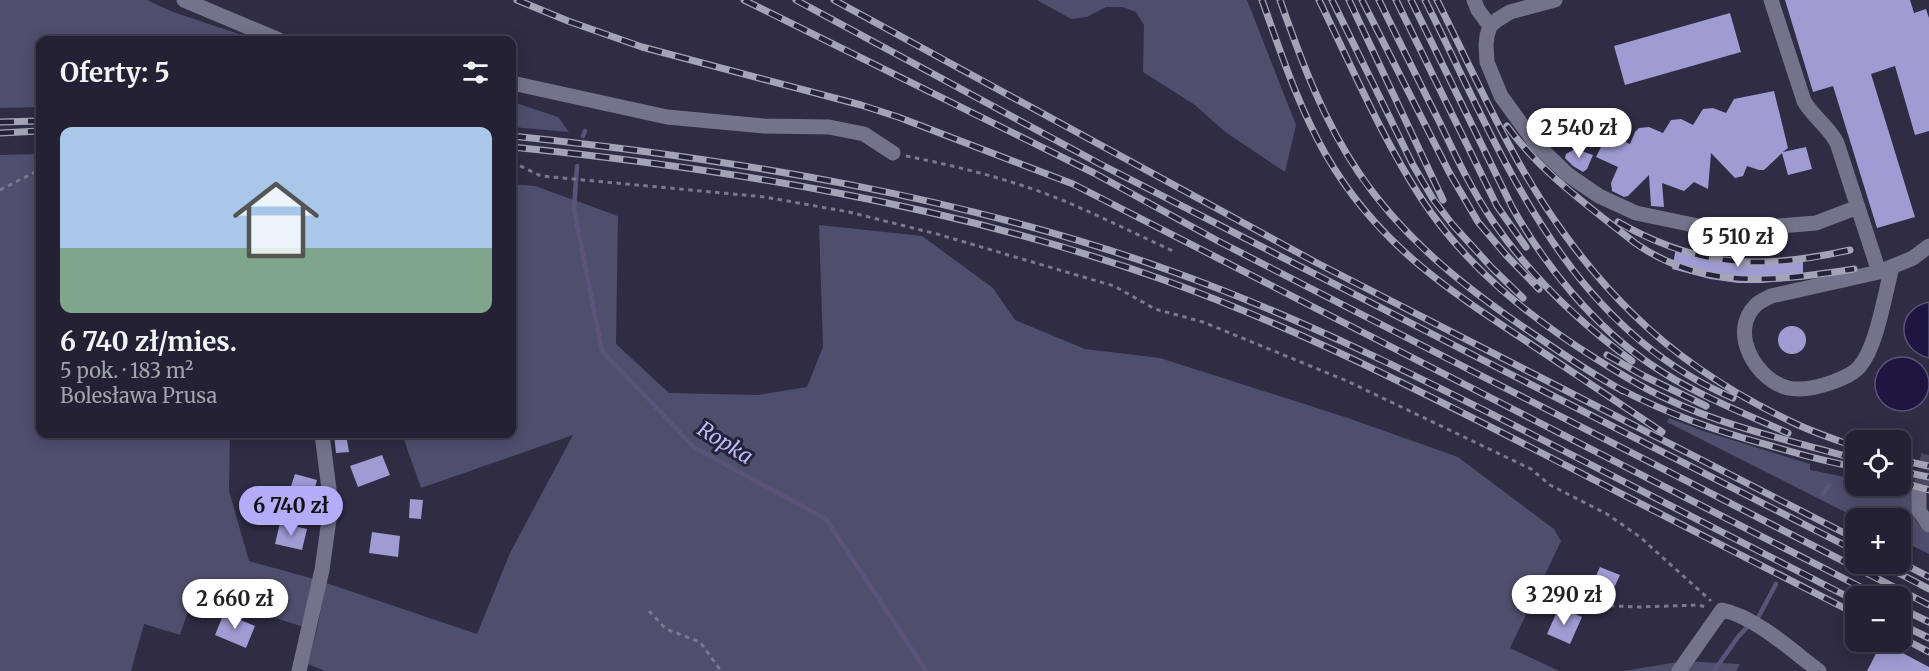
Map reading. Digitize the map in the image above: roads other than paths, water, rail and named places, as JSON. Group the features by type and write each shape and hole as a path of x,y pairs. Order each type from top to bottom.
{"street":[{"path":"184,0 270,36"},
{"path":"1474,0 1478,10 1490,26"},
{"path":"1555,0 1521,4 1490,26 1486,45 1487,62 1502,96 1535,142 1567,174 1599,196 1636,213 1708,228 1755,228 1816,223 1858,207"},
{"path":"1771,0 1804,101 1809,110 1833,135 1858,207 1886,269 1877,328 1860,367 1841,379 1822,386 1801,389 1787,388 1775,382 1765,376 1756,366 1748,351 1745,336 1749,314 1761,301 1771,296 1886,269 1913,258 1929,246"},
{"path":"516,84 668,117 764,126 829,127 864,134 893,153"},
{"path":"299,671 322,570 331,505 323,438"},
{"path":"1919,492 1919,511 1929,525"},
{"path":"1679,671 1722,610 1734,613 1758,626 1819,671"}],"waterway":[{"name":"Ropka","path":"583,136 585,131"},
{"name":"Ropka","path":"577,166 574,209 602,351 695,448 826,519 926,671"},
{"path":"1823,494 1829,485"},
{"path":"1759,616 1776,584"},
{"path":"1714,671 1750,624"}],"tunnel":[{"path":"1919,492 1929,454"}],"railway":[{"path":"517,0 642,47 861,105 898,117 1073,184 1859,586"},
{"path":"744,0 1094,173 1218,241 1929,605"},
{"path":"796,0 1100,164 1845,545"},
{"path":"834,0 1317,263 1845,533"},
{"path":"1262,0 1307,118 1326,155 1367,214 1414,261 1467,302 1662,432"},
{"path":"1280,0 1305,67 1334,132 1359,173 1396,221 1439,263 1510,318 1567,357 1623,391"},
{"path":"1319,0 1380,126 1421,198 1458,246 1500,289 1572,344 1656,394 1735,425 1845,456"},
{"path":"1332,0 1413,165 1433,199 1452,224 1523,298"},
{"path":"1349,0 1443,200"},
{"path":"1362,0 1449,172 1478,222 1539,289"},
{"path":"1379,0 1465,174 1508,243 1557,298 1632,361"},
{"path":"1396,0 1497,206 1526,247"},
{"path":"1411,0 1512,207 1555,273 1572,293 1609,332 1650,364 1717,402 1788,433"},
{"path":"1425,0 1511,174 1544,229 1581,281 1624,327 1674,366 1733,398"},
{"path":"1437,0 1499,125 1534,189 1564,234 1616,296 1651,331 1708,375 1800,426 1845,443"},
{"path":"0,122 36,121"},
{"path":"1507,126 1535,159 1567,189 1635,243 1687,269 1714,275 1769,279 1854,269"},
{"path":"0,133 36,131"},
{"path":"516,136 680,156 847,184 1012,222 1094,245 1174,272 1267,308 1402,370 1845,595"},
{"path":"516,147 676,166 840,194 1002,230 1161,279 1255,316 1393,378 1845,608"},
{"path":"1618,222 1676,249 1731,261 1788,261 1850,250"},
{"path":"1607,355 1706,406"},
{"path":"1616,387 1655,406 1713,428 1805,456 1845,465"},
{"path":"1911,462 1929,466"},
{"path":"1911,473 1929,477"},
{"path":"1911,485 1929,490"},
{"path":"1911,568 1929,577"},
{"path":"1900,574 1929,589"},
{"path":"1911,613 1929,622"},
{"path":"1911,629 1929,638"},
{"path":"1911,643 1929,652"}]}
